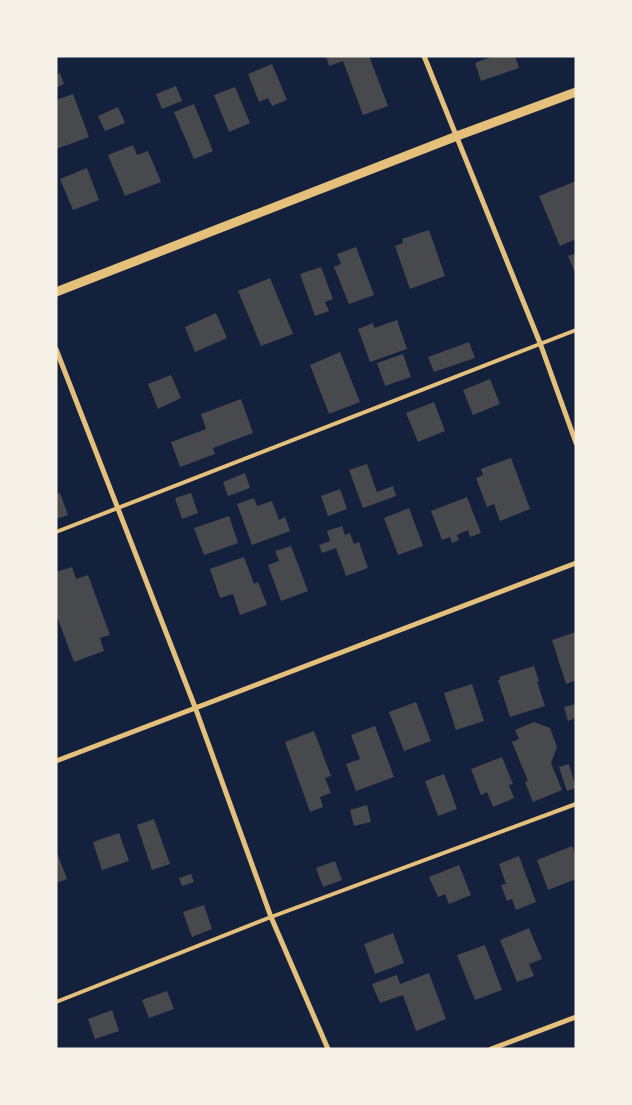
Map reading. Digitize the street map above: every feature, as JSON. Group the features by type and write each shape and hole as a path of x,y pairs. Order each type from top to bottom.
{"street":[{"path":"424,56 540,343 576,443"},
{"path":"56,292 457,136 576,92"},
{"path":"56,349 194,707 271,917 328,1049"},
{"path":"56,761 576,563"},
{"path":"491,1049 576,1017"}],"lane":[{"path":"56,532 576,330"},
{"path":"56,1002 271,917 576,804"}],"building":[{"path":"326,56 369,56 388,106 363,115 343,61 329,66"},
{"path":"490,56 515,56 519,68 481,81 475,63"},
{"path":"272,64 287,100 272,106 268,98 259,102 248,74"},
{"path":"60,73 64,84 56,88 56,75"},
{"path":"176,86 182,101 162,109 156,94"},
{"path":"235,87 250,123 229,132 214,95"},
{"path":"73,94 89,137 56,149 56,100"},
{"path":"194,104 213,151 194,159 174,112"},
{"path":"118,107 125,123 105,131 98,116"},
{"path":"133,145 137,155 148,151 161,182 125,196 108,155"},
{"path":"87,168 99,200 73,210 60,179"},
{"path":"576,181 576,239 560,246 539,196"},
{"path":"429,230 445,276 410,289 395,246 403,243 402,239"},
{"path":"356,247 374,295 349,304 334,267 341,264 337,254"},
{"path":"576,253 576,275 568,256"},
{"path":"321,267 333,299 325,302 329,311 315,316 300,274"},
{"path":"270,278 293,334 261,346 238,291"},
{"path":"216,313 227,338 195,352 185,327"},
{"path":"397,320 407,349 370,362 358,329 373,323 374,328"},
{"path":"469,342 475,358 434,372 428,357"},
{"path":"340,352 360,402 329,414 310,365"},
{"path":"403,354 411,377 385,386 377,363"},
{"path":"171,375 181,398 158,409 148,384"},
{"path":"490,379 500,404 473,415 463,390"},
{"path":"241,399 253,433 213,448 215,454 180,467 171,442 206,429 201,414"},
{"path":"434,402 445,431 418,442 406,413"},
{"path":"511,458 530,509 500,521 494,504 487,507 476,478 483,475 481,469"},
{"path":"367,464 377,492 393,486 396,496 363,508 349,470"},
{"path":"245,473 250,488 228,496 223,482"},
{"path":"340,489 347,509 328,516 321,496"},
{"path":"60,493 68,515 56,519 56,494"},
{"path":"191,493 198,513 182,519 175,498"},
{"path":"467,497 481,533 470,537 468,530 457,535 459,540 452,543 450,537 442,540 431,511"},
{"path":"254,498 257,506 272,501 279,520 285,517 290,531 252,545 237,504"},
{"path":"409,508 423,546 398,555 384,518"},
{"path":"229,516 238,543 204,555 194,528"},
{"path":"342,526 345,535 350,533 354,544 359,542 368,568 346,576 336,548 322,553 319,545 330,541 327,531"},
{"path":"291,546 308,591 281,601 268,565 279,561 275,551"},
{"path":"244,557 254,584 258,582 267,605 240,615 233,594 220,598 210,569"},
{"path":"72,567 76,579 88,575 110,635 100,638 104,651 74,662 56,614 56,572"},
{"path":"576,632 576,680 566,684 552,640"},
{"path":"534,666 545,706 510,717 498,680 500,680 499,677"},
{"path":"472,684 484,721 456,730 444,693"},
{"path":"416,702 431,741 404,751 389,712"},
{"path":"576,704 576,718 568,721 564,707"},
{"path":"534,722 550,728 557,747 551,763 562,790 533,802 525,782 528,781 512,742 519,739 515,730"},
{"path":"375,726 394,777 356,791 346,764 360,759 351,735"},
{"path":"314,731 331,776 325,778 331,793 320,797 323,807 310,812 285,742"},
{"path":"502,757 513,784 509,785 514,798 493,807 487,792 481,795 471,769"},
{"path":"569,764 576,788 567,791 559,767"},
{"path":"444,774 457,809 438,816 425,781"},
{"path":"367,805 371,822 354,826 350,810"},
{"path":"154,819 170,864 152,870 137,825"},
{"path":"119,833 129,861 102,870 93,842"},
{"path":"572,846 576,856 576,879 548,890 537,860"},
{"path":"56,850 67,879 56,883"},
{"path":"519,856 536,902 516,910 512,899 507,901 501,885 506,884 499,864"},
{"path":"335,861 342,880 323,887 316,868"},
{"path":"459,865 471,895 449,904 445,894 438,897 429,877"},
{"path":"191,874 194,882 182,886 179,878"},
{"path":"204,905 212,929 192,937 183,912"},
{"path":"529,928 542,959 529,964 534,976 517,982 500,940"},
{"path":"393,933 404,963 375,974 364,944"},
{"path":"485,945 502,990 475,1000 457,955"},
{"path":"429,973 446,1019 416,1031 403,995 380,1003 372,984 397,975 400,984"},
{"path":"167,991 174,1009 149,1018 142,1000"},
{"path":"112,1010 119,1031 95,1039 88,1019"}]}
